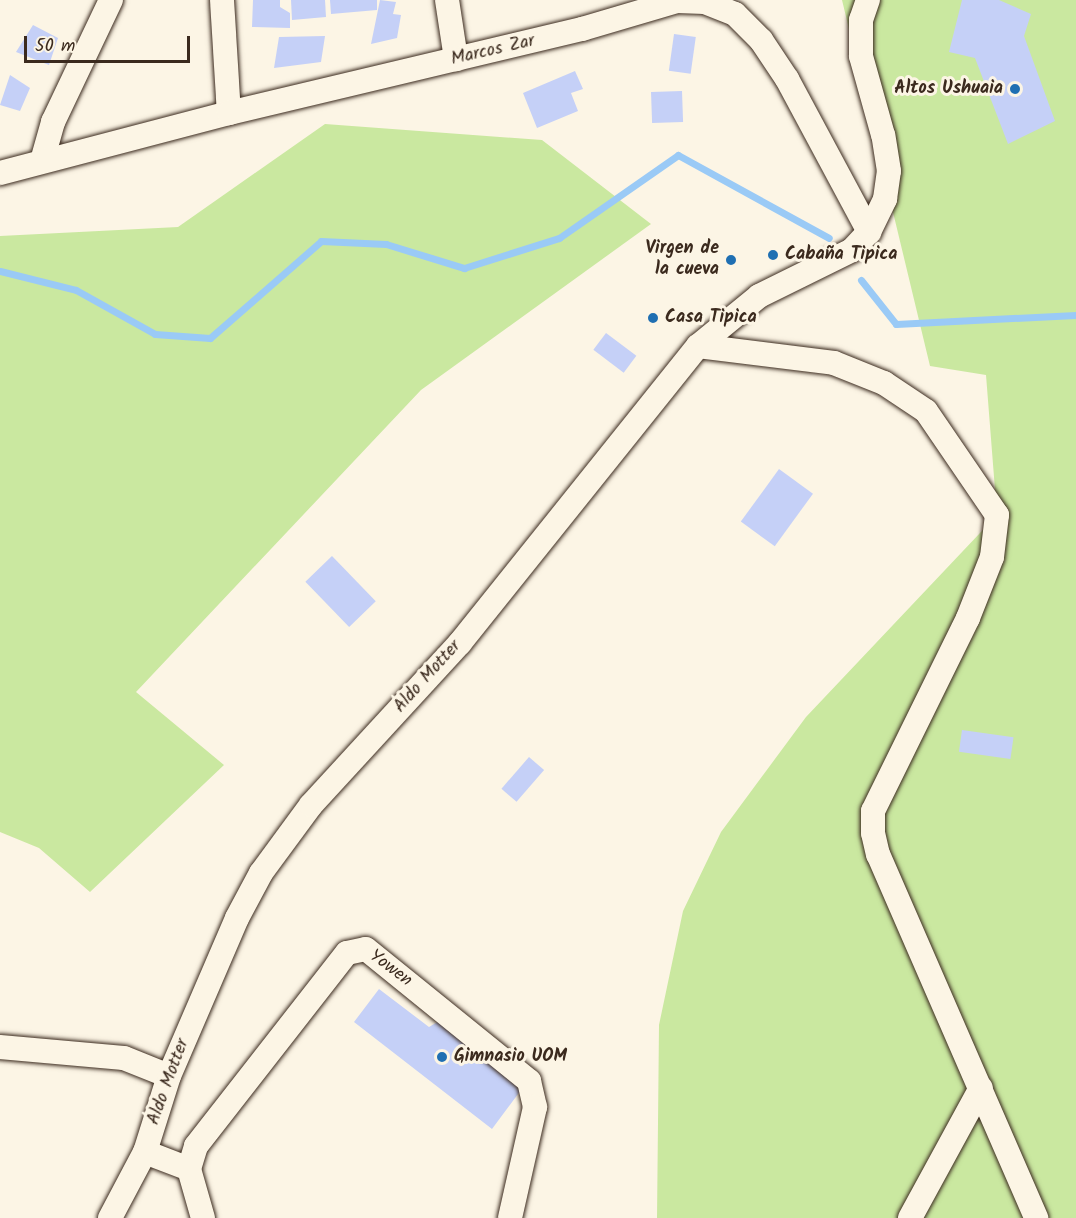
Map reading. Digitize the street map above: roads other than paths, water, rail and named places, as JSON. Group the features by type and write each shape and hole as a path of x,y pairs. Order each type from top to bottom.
{"street":[{"path":"42,161 53,122 111,0"},
{"path":"222,0 229,113"},
{"path":"447,0 456,59"},
{"path":"868,0 861,20 861,56 889,171 885,199 869,232"},
{"name":"Marcos Zar","path":"0,173 229,113 582,29 677,1 705,2 735,14 761,39 787,79 869,232"},
{"name":"Aldo Motter","path":"110,1218 145,1152 169,1076 237,918 261,873 311,805 460,643 698,346 759,296 852,250 869,232"},
{"path":"698,346 834,363 884,383 926,411 997,515 992,557 968,618 873,811 878,854 1036,1218"},
{"name":"Yowen","path":"189,1169 201,1139 347,953 366,949 529,1081 535,1107 510,1218"},
{"path":"0,1047 124,1058 169,1076"},
{"path":"910,1218 981,1088"},
{"path":"145,1152 189,1169 203,1218"}],"waterway":[{"path":"0,271 76,290 155,334 210,338 321,241 386,244 464,268 559,238 678,155 829,238"},
{"path":"861,280 896,324 1076,315"}],"place":[{"name":"Altos Ushuaia","path":"1015,89"},
{"name":"Cabaña Tipica","path":"773,255"},
{"name":"Virgen de la cueva","path":"731,260"},
{"name":"Casa Tipica","path":"653,318"},
{"name":"Gimnasio UOM","path":"442,1057"}]}
